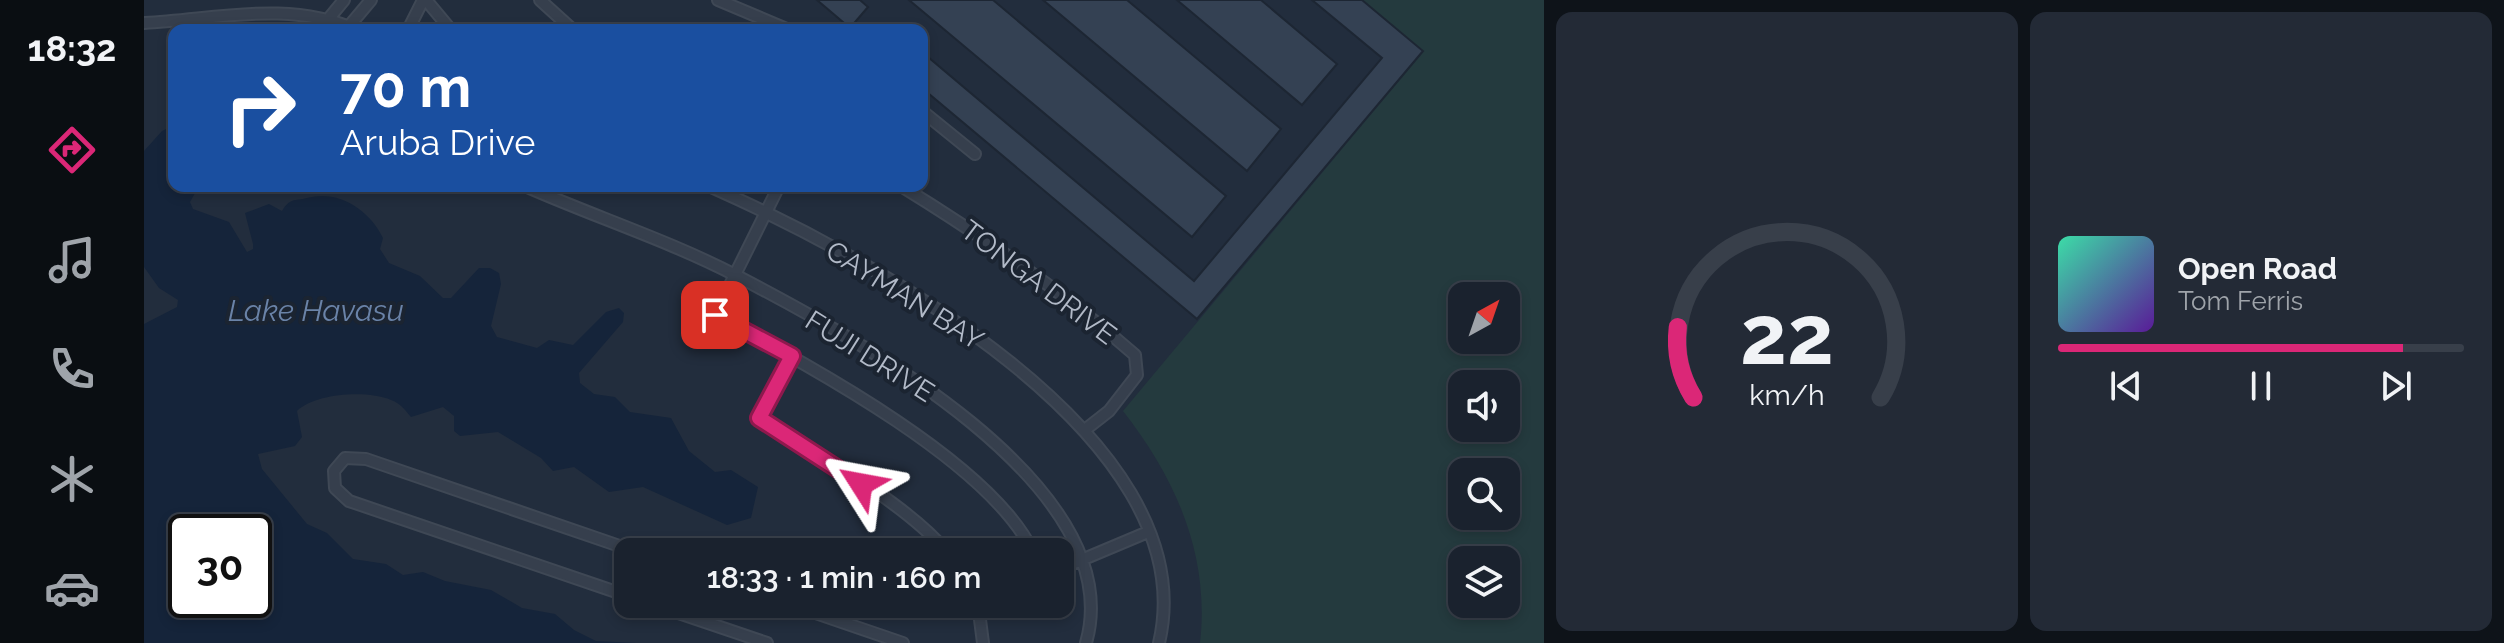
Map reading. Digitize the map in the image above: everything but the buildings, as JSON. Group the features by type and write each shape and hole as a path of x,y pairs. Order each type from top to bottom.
{"street":[{"path":"330,17 344,0"},
{"path":"356,24 371,0"},
{"path":"411,24 425,0 446,24"},
{"path":"540,0 566,24"},
{"path":"718,0 775,24"},
{"path":"144,23 273,2 310,8 345,24"},
{"path":"928,116 975,154"},
{"name":"FUJI DRIVE","path":"539,192 735,275 870,353 1002,448 1051,499 1084,559 1092,600 1086,643"},
{"name":"CAYMAN BAY","path":"723,192 766,211 860,263 932,308 1039,386 1086,429"},
{"path":"776,192 715,315 792,356 890,418 971,477 1015,522 1025,538"},
{"name":"TONGA DRIVE","path":"911,192 977,232 1078,305 1135,355 1137,375 1109,411 1086,429"},
{"path":"792,356 759,418 841,469 932,538"},
{"path":"1086,429 1131,494 1148,532 1164,601 1159,643"},
{"path":"614,544 366,459 345,458 334,471 335,488 349,501 614,591"},
{"path":"1074,563 1148,532"},
{"path":"695,618 767,643"},
{"path":"830,618 903,643"},
{"path":"980,618 983,643"}],"green space":[{"path":"1362,0 1544,0 1544,643 1200,643 1200,579 1185,520 1159,464 1123,411 1423,52"}],"water":[{"name":"Lake Havasu","path":"168,128 168,192 196,192 190,202 193,209 229,222 247,252 253,249 253,244 245,213 269,204 282,211 293,201 330,197 352,204 370,219 383,238 380,249 389,263 420,276 443,298 451,298 479,268 490,268 499,273 501,284 491,326 497,337 537,348 549,340 573,345 606,312 619,308 624,313 623,322 579,373 580,383 594,394 615,397 630,412 671,418 689,451 715,472 731,470 758,487 751,518 727,525 643,487 609,492 574,467 553,471 541,458 498,432 460,436 454,431 454,416 443,407 411,417 397,403 381,397 356,394 329,397 316,400 297,411 302,437 295,446 258,454 262,469 307,524 327,533 353,559 386,564 403,575 423,572 445,581 491,590 522,608 555,614 574,630 596,641 636,643 144,643 144,324 177,307 178,300 159,288 144,267 144,151"}],"route":[{"path":"715,315 792,356 759,418 861,484"}]}
